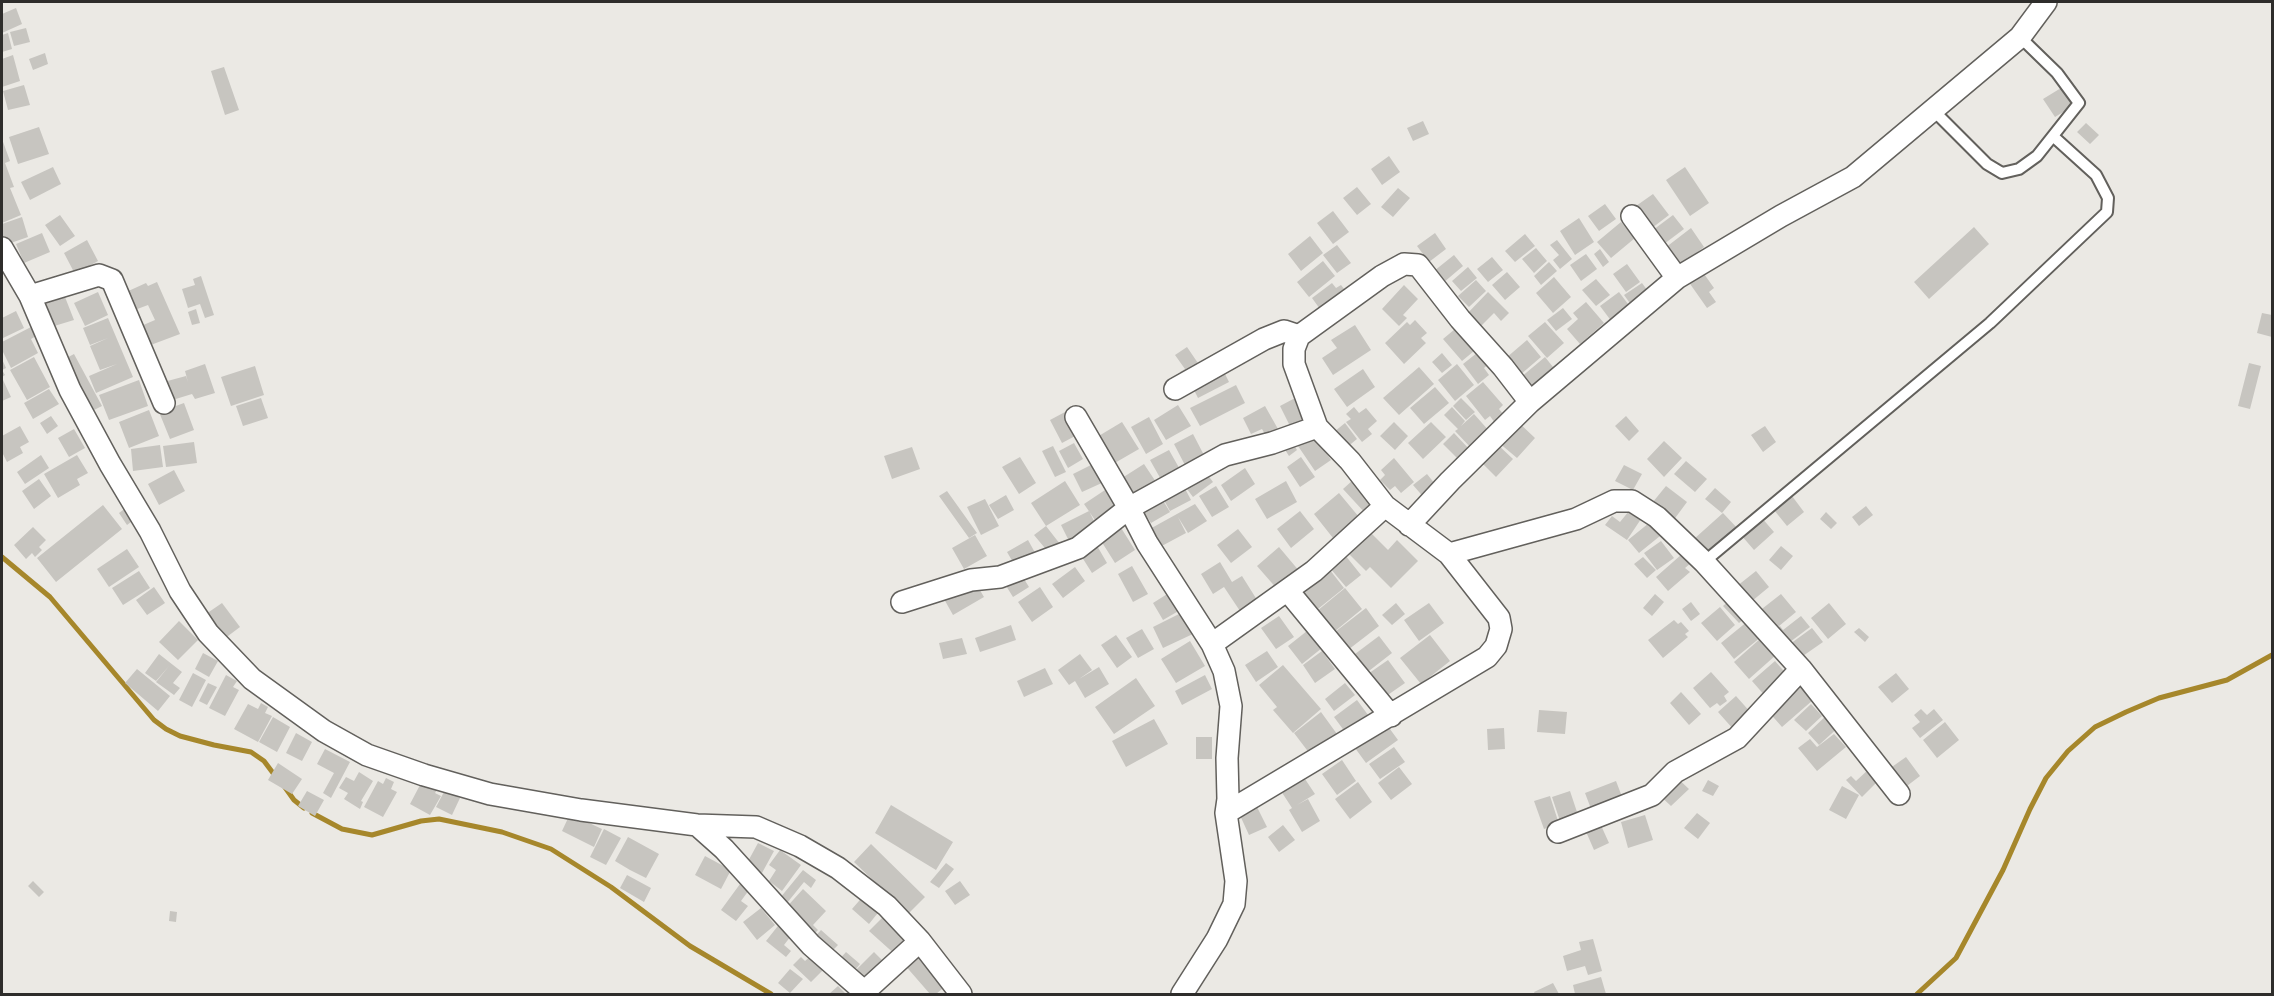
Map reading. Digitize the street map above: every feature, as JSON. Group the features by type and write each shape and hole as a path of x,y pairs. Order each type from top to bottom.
{"street":[{"path":"1409,525 1530,402 1677,278 1781,216 1853,177 2020,37 2046,2"},
{"path":"1632,216 1677,278"},
{"path":"2,248 30,296 70,390 150,531 180,591 208,633 252,678 324,731 367,755 424,775 490,794 581,810 697,825 756,827 800,846 838,868 887,906 920,941 961,994"},
{"path":"1226,813 1487,657 1499,638 1501,628 1499,618 1449,554 1385,506 1350,461 1317,427 1294,364 1294,350 1299,336 1382,276 1404,264 1418,265 1530,402"},
{"path":"30,296 99,275 112,280 164,403"},
{"path":"1174,389 1264,339 1284,331 1299,336"},
{"path":"1076,417 1147,543 1212,644 1224,671 1231,706 1226,813 1236,881 1234,904 1217,939 1182,994"},
{"path":"902,602 971,580 1000,577 1078,549 1129,508 1225,455 1317,427"},
{"path":"1449,554 1576,519 1614,501 1632,501 1657,517 1704,562 1801,669 1899,794"},
{"path":"1212,644 1314,572 1385,506"},
{"path":"1288,591 1391,716"},
{"path":"1558,832 1652,795 1675,772 1737,738 1801,669"},
{"path":"697,825 724,849 811,945 865,993 920,941"}],"lane":[{"path":"1933,110 1979,157 2002,172 2019,169 2037,156 2079,103 2057,73 2020,37"},
{"path":"1704,562 1990,323 2107,213 2108,198 2096,175 2054,137"}],"building":[{"path":"16,8 22,24 2,33 2,14"},
{"path":"26,28 30,42 14,46 10,32"},
{"path":"8,33 12,49 2,52 2,35"},
{"path":"45,53 48,64 33,70 29,59"},
{"path":"13,55 20,81 2,87 2,59"},
{"path":"224,67 239,110 225,115 211,71"},
{"path":"24,85 30,105 8,110 3,91"},
{"path":"2061,88 2073,106 2055,117 2043,99"},
{"path":"1423,121 1429,134 1413,141 1407,128"},
{"path":"2086,123 2099,135 2090,144 2077,132"},
{"path":"39,127 49,154 18,164 9,137"},
{"path":"2,139 10,161 5,163 14,187 10,188 21,215 2,223"},
{"path":"1389,156 1400,172 1382,185 1371,169"},
{"path":"53,167 61,184 30,200 21,182"},
{"path":"1685,167 1709,203 1690,216 1666,180"},
{"path":"1357,187 1371,204 1357,215 1343,198"},
{"path":"1398,188 1410,198 1393,217 1381,207"},
{"path":"1653,194 1669,215 1652,228 1636,206"},
{"path":"1605,204 1616,219 1599,231 1588,216"},
{"path":"1333,211 1349,232 1333,244 1317,223"},
{"path":"60,215 75,236 60,246 45,225"},
{"path":"1673,215 1684,229 1664,244 1653,230"},
{"path":"22,217 28,237 2,246 2,224"},
{"path":"1579,218 1594,242 1575,255 1560,231"},
{"path":"1621,222 1635,238 1611,258 1597,242"},
{"path":"1974,227 1989,244 1929,299 1914,282"},
{"path":"1691,228 1704,247 1679,266 1665,248"},
{"path":"42,233 50,252 24,263 16,244"},
{"path":"1435,233 1446,249 1429,262 1417,246"},
{"path":"1525,234 1535,246 1515,262 1505,251"},
{"path":"1310,236 1323,253 1301,271 1288,254"},
{"path":"87,240 98,261 75,274 64,253"},
{"path":"1557,240 1572,259 1560,269 1553,260 1559,255 1550,245"},
{"path":"1337,245 1351,263 1337,273 1323,255"},
{"path":"1536,248 1547,261 1534,273 1522,259"},
{"path":"1600,249 1609,262 1603,267 1594,254"},
{"path":"1586,254 1597,269 1581,281 1570,265"},
{"path":"1454,255 1463,266 1443,283 1434,271"},
{"path":"1492,257 1503,270 1488,282 1477,269"},
{"path":"1323,261 1335,276 1309,297 1297,282"},
{"path":"1549,262 1557,271 1541,285 1534,276"},
{"path":"1627,264 1640,282 1626,292 1613,274"},
{"path":"1468,267 1477,278 1461,291 1452,281"},
{"path":"1702,271 1714,288 1709,292 1716,302 1707,308 1688,281"},
{"path":"1507,272 1520,287 1505,300 1492,285"},
{"path":"201,276 214,315 205,318 200,304 188,308 182,289 195,285 193,279"},
{"path":"1554,277 1571,297 1553,313 1536,293"},
{"path":"1596,279 1610,295 1596,306 1582,290"},
{"path":"1476,280 1486,291 1469,307 1458,296"},
{"path":"157,282 180,334 148,346 141,326 155,320 148,305 132,311 124,293 146,283 148,286"},
{"path":"1332,283 1336,288 1341,285 1348,294 1325,316 1312,298"},
{"path":"1642,283 1650,294 1632,306 1624,295"},
{"path":"1404,285 1418,299 1403,315 1407,318 1399,326 1382,309"},
{"path":"98,292 108,315 85,326 74,303"},
{"path":"1488,292 1509,313 1501,321 1494,313 1477,330 1464,317"},
{"path":"1619,292 1631,308 1612,322 1600,306"},
{"path":"65,297 74,320 51,327 43,304"},
{"path":"1586,302 1604,323 1580,344 1567,329 1578,319 1573,313"},
{"path":"1563,308 1572,319 1556,331 1547,320"},
{"path":"196,309 200,323 192,325 188,312"},
{"path":"16,311 24,328 3,338 2,318"},
{"path":"2262,313 2272,315 2272,337 2257,333"},
{"path":"108,318 133,377 96,393 89,376 117,364 100,370 90,346 108,338 90,345 83,328"},
{"path":"1415,320 1427,333 1421,338 1426,343 1404,364 1385,343 1407,322 1410,325"},
{"path":"1545,322 1564,343 1547,358 1528,336"},
{"path":"1355,325 1371,350 1333,375 1322,358 1337,348 1331,340"},
{"path":"31,327 36,336 31,339 38,353 11,368 2,350 2,342"},
{"path":"1455,329 1459,334 1464,330 1474,340 1468,345 1474,351 1462,361 1443,339"},
{"path":"1527,340 1541,357 1520,375 1506,358"},
{"path":"1187,347 1202,369 1185,380 1180,372 1185,369 1175,355"},
{"path":"1482,349 1492,361 1484,368 1489,375 1478,384 1463,364"},
{"path":"1442,353 1452,365 1442,373 1432,362"},
{"path":"74,354 102,406 88,413 61,361"},
{"path":"34,357 50,387 27,400 10,370"},
{"path":"1545,357 1557,372 1532,392 1520,378"},
{"path":"2249,363 2261,366 2250,409 2238,406"},
{"path":"205,364 215,393 195,399 192,394 166,402 160,383 186,376 188,382 185,371"},
{"path":"1457,364 1474,385 1455,401 1438,380"},
{"path":"255,366 264,395 231,406 221,377"},
{"path":"1221,366 1229,382 1198,398 1190,382"},
{"path":"1419,367 1434,384 1399,415 1383,398"},
{"path":"1363,369 1375,387 1347,407 1334,389"},
{"path":"139,380 148,406 109,420 99,395"},
{"path":"2,381 11,397 2,401"},
{"path":"1483,382 1503,405 1499,409 1504,415 1495,423 1490,416 1485,420 1466,396"},
{"path":"1236,385 1245,403 1200,426 1190,408"},
{"path":"1435,387 1449,403 1424,424 1410,408"},
{"path":"49,389 59,404 33,419 24,403"},
{"path":"1297,397 1309,421 1292,430 1280,406"},
{"path":"261,398 268,418 243,426 236,406"},
{"path":"1461,398 1475,412 1466,420 1453,406"},
{"path":"184,403 194,430 170,439 159,412"},
{"path":"1178,405 1191,426 1166,440 1154,420"},
{"path":"1265,406 1278,429 1266,436 1262,429 1251,434 1243,418"},
{"path":"1354,407 1359,413 1366,408 1377,421 1368,429 1372,434 1362,442 1346,422 1351,419 1346,414"},
{"path":"1452,407 1465,421 1461,426 1474,414 1490,432 1472,449 1455,431 1458,429 1444,415"},
{"path":"149,410 159,436 129,448 119,422"},
{"path":"1065,412 1077,435 1062,443 1050,420"},
{"path":"51,416 58,426 47,434 40,423"},
{"path":"1626,416 1639,431 1629,441 1615,426"},
{"path":"1149,417 1163,444 1146,454 1131,427"},
{"path":"1517,421 1535,438 1517,458 1498,442"},
{"path":"1122,422 1139,449 1113,464 1097,437"},
{"path":"1394,422 1408,436 1395,450 1380,436"},
{"path":"1431,422 1446,437 1423,459 1408,443"},
{"path":"1345,423 1357,439 1346,448 1334,432"},
{"path":"20,426 29,442 20,447 23,453 7,462 2,452 2,436"},
{"path":"1765,426 1776,442 1763,452 1751,435"},
{"path":"74,429 85,448 69,457 58,438"},
{"path":"1454,433 1470,450 1459,460 1443,444"},
{"path":"1193,434 1206,459 1187,469 1174,444"},
{"path":"1314,435 1331,460 1315,471 1298,446"},
{"path":"1290,439 1297,450 1289,456 1282,445"},
{"path":"1664,441 1682,458 1664,477 1647,459"},
{"path":"194,442 197,463 166,467 163,446"},
{"path":"1074,443 1083,459 1068,468 1059,451"},
{"path":"1496,443 1513,459 1496,477 1479,460"},
{"path":"160,445 163,467 133,471 131,449"},
{"path":"1053,446 1066,472 1055,477 1042,451"},
{"path":"912,447 920,469 892,479 884,456"},
{"path":"1169,450 1182,473 1163,483 1150,460"},
{"path":"41,455 49,468 25,484 17,472"},
{"path":"77,455 88,473 77,479 80,485 58,498 44,474"},
{"path":"1020,457 1036,483 1019,494 1002,467"},
{"path":"1301,457 1315,477 1300,487 1287,467"},
{"path":"1394,458 1414,482 1401,493 1395,486 1390,490 1380,480 1385,475 1381,470"},
{"path":"1686,461 1707,479 1695,492 1674,474"},
{"path":"1095,463 1104,482 1082,492 1073,474"},
{"path":"1144,464 1158,485 1135,499 1122,478"},
{"path":"1624,465 1642,474 1633,490 1615,481"},
{"path":"1245,468 1255,484 1231,501 1221,485"},
{"path":"174,470 185,491 159,505 148,484"},
{"path":"1204,470 1213,482 1193,497 1184,485"},
{"path":"1427,474 1439,489 1426,500 1413,485"},
{"path":"39,479 51,496 34,509 22,491"},
{"path":"1353,480 1376,505 1366,514 1343,489"},
{"path":"1065,481 1080,505 1046,526 1031,503"},
{"path":"1286,481 1297,502 1267,519 1255,499"},
{"path":"1182,483 1191,500 1170,511 1160,493"},
{"path":"1216,486 1229,507 1212,517 1199,496"},
{"path":"1666,486 1687,502 1670,525 1648,508"},
{"path":"1108,488 1121,508 1097,523 1084,504"},
{"path":"1715,488 1731,502 1722,513 1705,499"},
{"path":"947,491 977,533 969,538 939,496"},
{"path":"1339,493 1359,517 1333,538 1314,514"},
{"path":"1159,494 1170,512 1151,523 1140,506"},
{"path":"1006,495 1014,510 998,519 989,505"},
{"path":"1792,496 1804,512 1787,526 1774,510"},
{"path":"985,499 999,526 981,535 967,507"},
{"path":"1195,504 1207,521 1188,533 1178,517 1186,533 1158,548 1148,530"},
{"path":"103,505 122,529 56,582 37,558"},
{"path":"1866,506 1873,515 1859,526 1852,517"},
{"path":"127,507 135,519 127,525 119,513"},
{"path":"1089,511 1097,527 1069,541 1061,525"},
{"path":"1300,511 1314,529 1291,548 1277,529"},
{"path":"1629,511 1641,519 1627,540 1605,525 1612,516 1620,522"},
{"path":"1826,512 1837,523 1831,529 1820,519"},
{"path":"1723,513 1739,530 1710,556 1694,539"},
{"path":"1761,517 1774,532 1754,550 1741,535"},
{"path":"1118,523 1135,550 1115,563 1098,536"},
{"path":"1649,523 1660,536 1639,553 1628,540"},
{"path":"1046,526 1060,544 1049,553 1034,535"},
{"path":"33,527 46,540 39,547 42,550 35,557 32,553 26,559 14,545"},
{"path":"1238,529 1252,547 1231,563 1217,545"},
{"path":"1368,530 1388,550 1397,540 1418,561 1391,588 1370,567 1366,571 1346,551"},
{"path":"975,535 987,556 964,569 952,548"},
{"path":"1028,540 1038,558 1017,569 1007,552"},
{"path":"1661,541 1674,558 1657,570 1644,553"},
{"path":"1096,544 1107,563 1092,573 1080,554"},
{"path":"1781,546 1793,556 1781,570 1769,560"},
{"path":"1279,547 1300,572 1278,590 1257,566"},
{"path":"127,549 139,567 109,587 97,569"},
{"path":"1682,554 1691,563 1685,568 1690,572 1668,591 1656,577"},
{"path":"1345,555 1361,575 1346,587 1330,568"},
{"path":"1643,557 1656,570 1647,578 1634,564"},
{"path":"1220,562 1232,582 1242,576 1259,603 1242,614 1224,587 1213,594 1201,574"},
{"path":"1326,565 1344,588 1313,613 1295,590"},
{"path":"1132,566 1148,594 1133,602 1118,574"},
{"path":"1075,567 1085,581 1063,598 1052,584"},
{"path":"139,571 150,588 123,605 112,588"},
{"path":"1019,571 1029,587 1013,597 1003,581"},
{"path":"1756,571 1769,587 1746,606 1732,590"},
{"path":"975,582 984,597 953,615 944,599"},
{"path":"154,587 165,603 147,615 136,600"},
{"path":"1040,587 1053,607 1032,622 1018,602"},
{"path":"1345,588 1362,609 1334,632 1317,611"},
{"path":"1172,591 1182,609 1163,620 1153,603"},
{"path":"1655,594 1664,602 1652,616 1643,608"},
{"path":"1781,594 1796,612 1773,631 1758,612"},
{"path":"1731,599 1746,617 1739,623 1723,606"},
{"path":"1691,602 1700,614 1691,621 1682,609"},
{"path":"222,603 240,627 224,639 206,614"},
{"path":"1396,603 1405,614 1392,625 1382,615"},
{"path":"1429,603 1444,623 1419,641 1404,620"},
{"path":"1829,603 1846,624 1828,639 1811,618"},
{"path":"1720,607 1735,625 1717,641 1701,623"},
{"path":"1366,608 1379,626 1344,653 1331,635"},
{"path":"1185,611 1195,633 1163,648 1153,627"},
{"path":"1279,616 1294,637 1276,649 1261,628"},
{"path":"1801,616 1810,627 1786,645 1774,631 1780,626 1783,630"},
{"path":"1674,620 1678,624 1681,622 1689,631 1685,634 1688,637 1663,658 1648,640"},
{"path":"179,621 198,640 178,660 159,642"},
{"path":"1748,621 1761,637 1734,659 1721,643"},
{"path":"1011,625 1016,640 980,652 975,638"},
{"path":"1812,628 1823,642 1800,658 1790,644"},
{"path":"1859,628 1869,637 1865,642 1854,632"},
{"path":"1142,629 1154,649 1138,658 1126,638"},
{"path":"1307,631 1322,648 1302,664 1288,646"},
{"path":"1116,635 1132,657 1117,668 1101,645"},
{"path":"1430,635 1450,661 1421,684 1400,658"},
{"path":"1379,636 1392,653 1365,674 1351,657"},
{"path":"962,638 967,654 943,659 939,643"},
{"path":"1761,638 1776,655 1749,679 1734,662"},
{"path":"1190,641 1205,666 1176,683 1161,659"},
{"path":"1267,651 1278,667 1256,682 1245,665"},
{"path":"1322,651 1335,669 1315,683 1303,665"},
{"path":"203,653 218,661 209,677 195,669"},
{"path":"159,654 182,672 173,683 180,688 174,695 156,682 169,666 156,681 145,673"},
{"path":"1080,654 1092,670 1079,679 1099,667 1109,684 1085,698 1075,681 1069,685 1058,670"},
{"path":"1388,660 1405,683 1382,699 1365,676"},
{"path":"1775,661 1789,677 1766,697 1752,681"},
{"path":"1283,665 1321,709 1293,733 1273,710 1277,707 1259,685"},
{"path":"1045,668 1053,684 1024,697 1017,681"},
{"path":"137,669 170,696 158,711 125,683"},
{"path":"1711,672 1729,692 1724,696 1727,701 1720,706 1717,703 1710,708 1693,688"},
{"path":"193,673 206,680 192,707 179,700"},
{"path":"1896,673 1909,689 1892,703 1878,687"},
{"path":"226,675 237,681 233,687 239,690 225,716 209,708"},
{"path":"1205,675 1212,689 1182,705 1175,691"},
{"path":"1136,678 1155,706 1114,734 1095,707"},
{"path":"208,683 217,687 207,705 199,701"},
{"path":"1345,683 1355,695 1334,711 1325,699"},
{"path":"1801,687 1813,700 1782,727 1767,710 1782,704"},
{"path":"1681,692 1701,714 1689,725 1670,703"},
{"path":"1736,696 1752,714 1734,730 1718,712"},
{"path":"1357,700 1371,719 1348,736 1334,717"},
{"path":"261,703 268,707 265,713 272,716 258,742 234,729 248,704 258,709"},
{"path":"1811,704 1822,716 1806,731 1794,720"},
{"path":"1921,709 1927,715 1934,709 1943,720 1920,738 1912,728 1920,722 1914,715"},
{"path":"1539,710 1567,712 1565,734 1537,732"},
{"path":"1321,712 1337,734 1310,754 1294,733"},
{"path":"1830,712 1842,724 1819,745 1808,733"},
{"path":"273,717 290,727 277,752 259,742"},
{"path":"1154,719 1168,744 1126,767 1112,741"},
{"path":"1945,722 1959,740 1937,758 1923,740"},
{"path":"1387,725 1398,740 1366,763 1355,748"},
{"path":"1504,728 1505,749 1488,750 1487,729"},
{"path":"296,733 312,742 302,761 286,753"},
{"path":"1834,734 1846,747 1817,771 1798,748 1810,739 1817,747"},
{"path":"1196,737 1212,737 1212,759 1196,759"},
{"path":"1394,747 1405,762 1380,779 1369,764"},
{"path":"325,749 350,762 331,798 323,793 334,773 317,764"},
{"path":"1906,757 1920,776 1903,789 1889,769"},
{"path":"1342,760 1356,781 1337,795 1322,774"},
{"path":"278,763 302,779 292,794 268,780"},
{"path":"1399,767 1412,784 1391,800 1378,783"},
{"path":"1869,769 1879,780 1862,797 1846,780 1851,776 1856,781"},
{"path":"359,772 373,781 361,801 363,802 360,809 344,799 348,793 339,788 346,777 354,781"},
{"path":"1674,775 1689,789 1671,806 1657,793"},
{"path":"1303,776 1315,794 1297,805 1308,799 1320,821 1302,832 1289,810 1292,808 1281,791"},
{"path":"386,778 394,782 391,789 397,792 383,817 364,807 378,781 383,784"},
{"path":"1708,780 1719,786 1713,796 1702,791"},
{"path":"1616,781 1624,802 1593,814 1585,793"},
{"path":"428,782 438,788 435,793 441,796 430,815 410,804 420,785 425,787"},
{"path":"1358,782 1372,802 1350,819 1335,799"},
{"path":"1842,786 1859,795 1846,819 1829,810"},
{"path":"445,790 460,798 452,815 436,807"},
{"path":"307,791 324,800 315,816 298,806"},
{"path":"1570,791 1578,815 1560,821 1552,797"},
{"path":"1550,796 1559,824 1544,829 1534,801"},
{"path":"1255,803 1267,827 1249,835 1238,811"},
{"path":"891,805 953,842 936,870 875,833"},
{"path":"1697,813 1710,823 1698,839 1684,828"},
{"path":"570,814 602,829 594,847 562,831"},
{"path":"1645,815 1653,840 1628,848 1621,822"},
{"path":"1599,821 1609,843 1594,850 1584,827"},
{"path":"1283,825 1295,840 1279,852 1268,837"},
{"path":"604,829 621,838 606,865 590,857"},
{"path":"628,837 659,854 646,878 615,861"},
{"path":"758,843 774,851 762,873 746,865"},
{"path":"871,844 925,897 908,914 854,862"},
{"path":"780,850 801,865 782,891 769,881 776,870 769,865"},
{"path":"705,856 731,870 721,889 695,875"},
{"path":"946,863 954,869 939,888 930,882"},
{"path":"803,870 816,880 811,888 804,882 787,903 780,898"},
{"path":"627,875 651,888 644,902 620,888"},
{"path":"33,881 44,892 39,897 28,886"},
{"path":"960,881 970,895 955,905 945,891"},
{"path":"740,884 749,890 741,901 748,906 736,921 721,910"},
{"path":"803,889 826,911 813,925 818,930 812,936 784,910"},
{"path":"865,894 881,909 869,924 852,909"},
{"path":"761,908 775,925 757,940 743,922"},
{"path":"170,911 177,912 176,922 169,921"},
{"path":"886,914 914,940 898,957 869,931"},
{"path":"781,922 794,932 784,945 791,951 786,957 766,941"},
{"path":"821,930 838,945 827,956 811,941"},
{"path":"1593,939 1602,971 1588,975 1585,966 1567,971 1563,956 1581,950 1579,942"},
{"path":"919,950 948,984 936,994 930,994 903,963"},
{"path":"846,952 860,964 851,975 837,962"},
{"path":"874,952 887,965 868,985 854,972"},
{"path":"813,954 826,967 811,982 793,965 801,957 805,961"},
{"path":"790,969 803,979 790,993 778,983"},
{"path":"1601,977 1606,994 1575,994 1573,985"},
{"path":"1553,983 1559,994 1535,994 1534,992"},
{"path":"838,986 846,994 829,994"}],"waterway":[{"path":"2,557 50,597 154,720 180,736 251,752 264,761 276,777"},
{"path":"1917,994 1956,958 2003,870 2046,778 2068,751 2095,727 2126,712 2159,698 2227,680 2272,655"},
{"path":"284,786 294,800 304,808"},
{"path":"312,813 342,829 372,835 421,821 439,819 502,832 551,849 611,887 690,946 771,994"}]}
